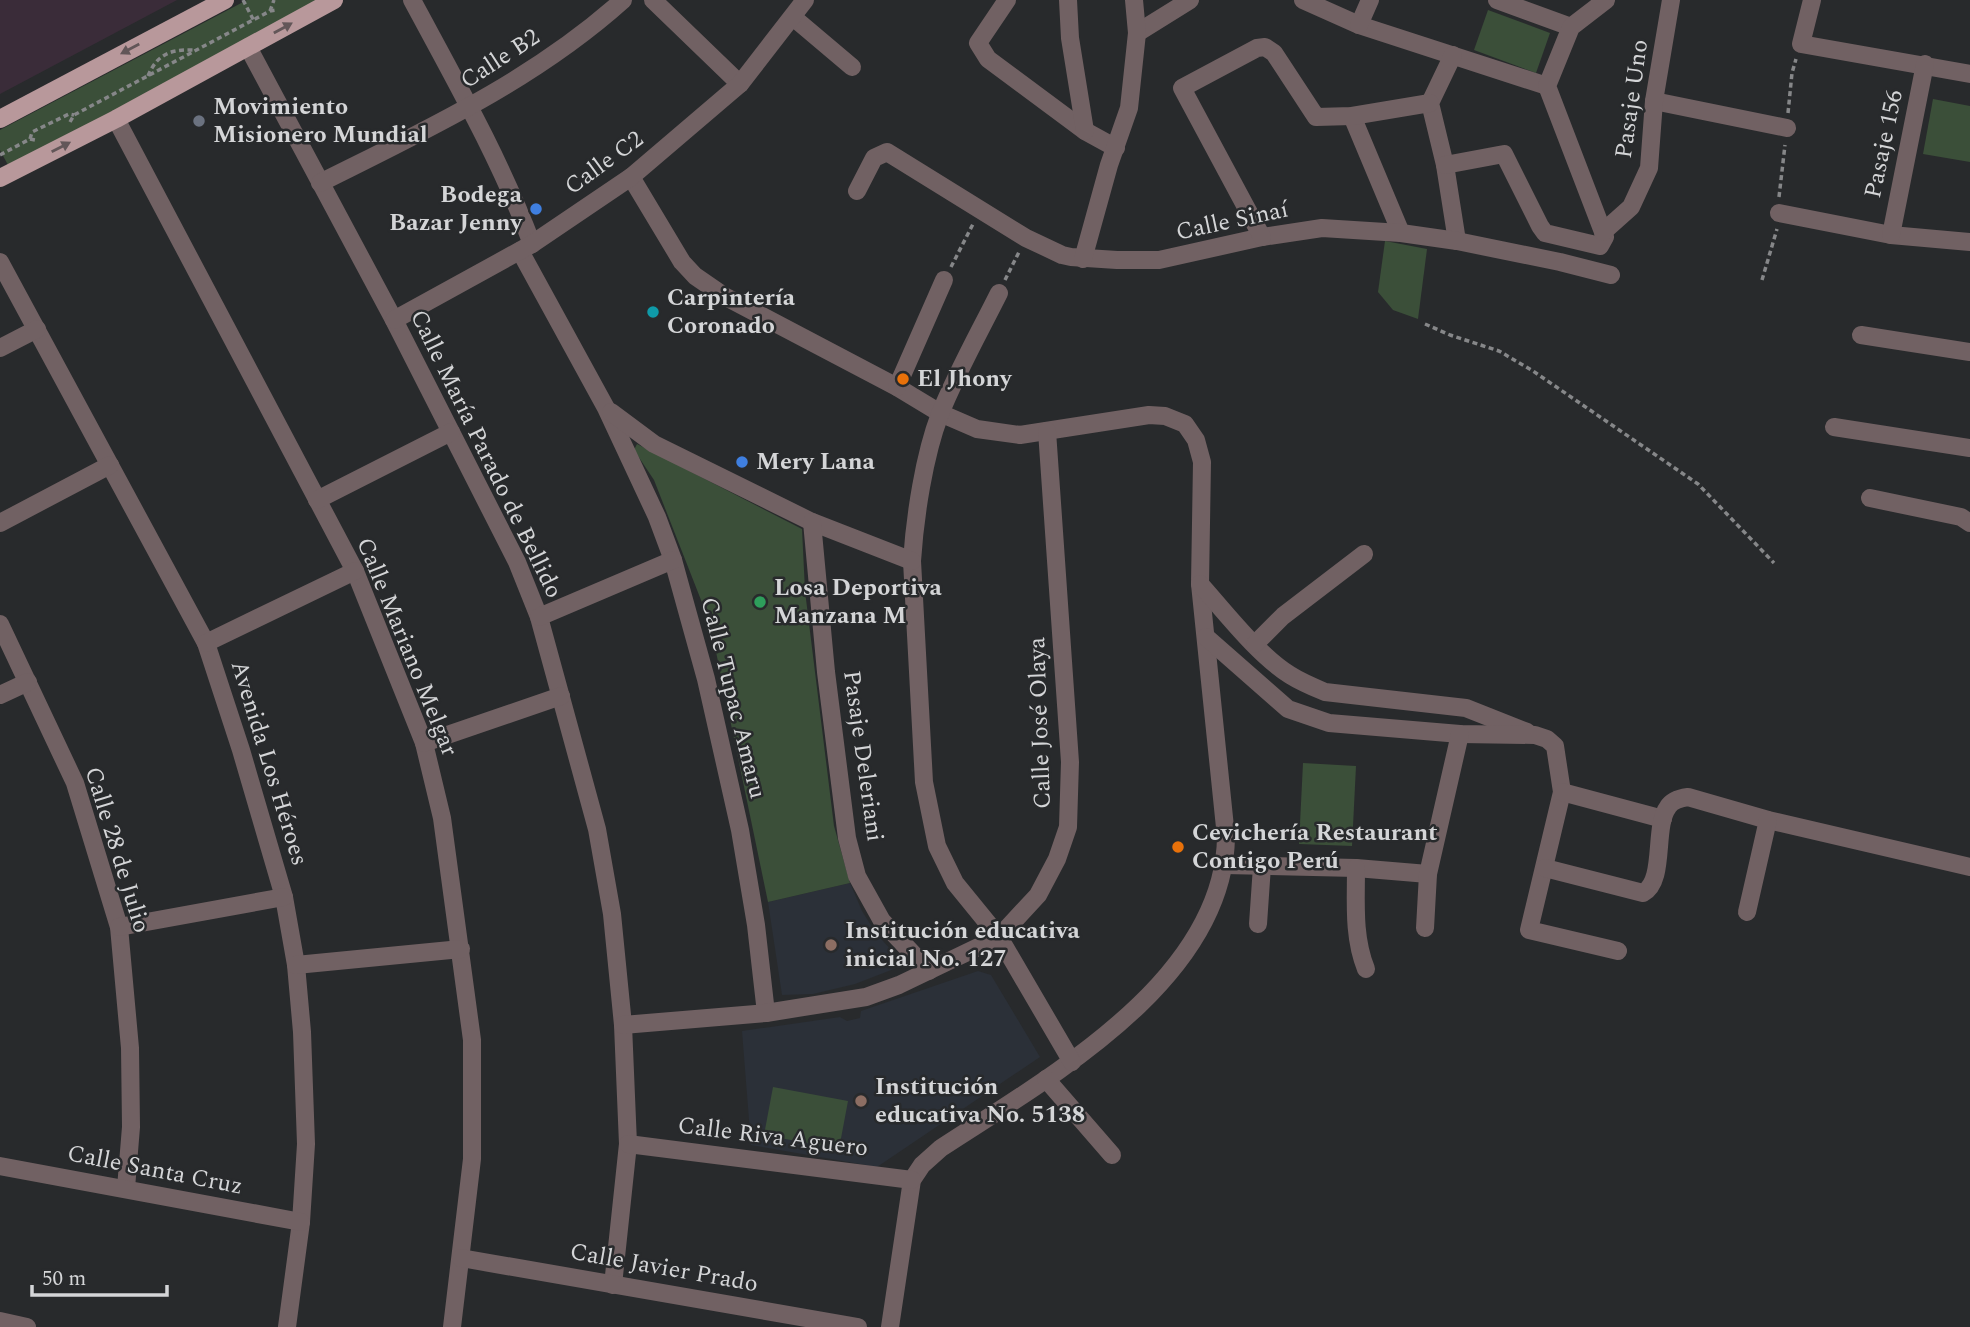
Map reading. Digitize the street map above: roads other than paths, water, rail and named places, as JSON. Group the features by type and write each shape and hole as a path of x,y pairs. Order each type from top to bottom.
{"main road":[{"path":"0,119 225,0"},
{"path":"0,178 116,119 334,0"}],"street":[{"name":"Calle Tupac Amaru","path":"412,0 470,107 516,203 526,248 606,408 657,517 673,560 706,679 740,830 756,925 766,1013"},
{"name":"Calle B2","path":"320,183 510,84 623,0"},
{"path":"653,0 740,85"},
{"name":"Calle C2","path":"394,320 526,248 631,177 740,85 794,18 805,0"},
{"path":"1007,0 978,43 988,59 1085,131 1116,148"},
{"path":"1068,0 1070,38 1085,131"},
{"path":"1083,259 1109,165 1129,108 1137,33 1134,0"},
{"path":"1137,33 1190,0"},
{"path":"1303,0 1359,25 1547,86"},
{"path":"1359,25 1370,0"},
{"path":"1497,0 1571,27"},
{"path":"1603,232 1547,86 1571,27 1606,0"},
{"name":"Pasaje Uno","path":"1445,165 1504,154 1539,226 1545,233 1600,246 1605,237 1603,232 1631,207 1649,169 1654,101 1671,0"},
{"path":"1812,0 1801,44 1970,74"},
{"path":"794,18 852,67"},
{"name":"Calle María Parado de Bellido","path":"256,43 320,183 394,320 517,562 539,617 597,829 612,914 623,1025 628,1144 613,1284"},
{"path":"1262,237 1182,88 1257,48 1265,47 1274,53 1314,115 1320,118 1352,116 1430,103"},
{"path":"1453,55 1430,103 1445,165 1457,241"},
{"name":"Pasaje 156","path":"1891,234 1925,64"},
{"path":"1654,101 1787,128"},
{"path":"1352,116 1401,233"},
{"name":"Calle Mariano Melgar","path":"116,119 355,571 424,743 442,818 472,1040 472,1159 452,1327"},
{"name":"Calle Sinaí","path":"857,191 874,158 887,152 1026,238 1062,255 1083,259 1159,260 1262,237 1322,228 1401,233 1457,241 1560,261 1611,275"},
{"path":"631,177 682,262 695,276 724,296 897,387 940,413 977,429 1020,435 1149,415 1165,416 1185,424 1196,440 1202,462 1200,584 1226,820 1226,854 1220,882 1205,918 1179,960 1129,1016 1072,1062 941,1149 922,1165 912,1180 890,1327"},
{"path":"1779,213 1891,234 1970,242"},
{"name":"Avenida Los Héroes","path":"0,262 206,643 284,897 296,965 302,1032 306,1144 301,1222 286,1327"},
{"path":"897,387 944,280"},
{"path":"999,293 940,413 914,530 912,561 924,782 929,818 937,846 955,883 999,937 1072,1062"},
{"path":"0,348 37,328"},
{"path":"1861,335 1970,352"},
{"path":"606,408 654,444 812,522 912,561"},
{"path":"1834,427 1970,448"},
{"name":"Calle José Olaya","path":"623,1025 766,1013 866,996 899,985 999,937 1038,895 1057,859 1068,827 1070,762 1047,431"},
{"path":"317,500 451,432"},
{"path":"0,523 110,465"},
{"path":"1870,498 1961,517 1970,523"},
{"name":"Pasaje Deleriani","path":"812,522 826,672 847,838 857,876 882,921 929,971"},
{"path":"1255,644 1283,616 1364,554"},
{"path":"539,617 673,560"},
{"path":"206,643 355,571"},
{"path":"1200,584 1255,644 1287,674 1325,692 1466,708 1547,739 1555,746 1562,792 1529,930 1618,951"},
{"name":"Calle 28 de Julio","path":"0,624 75,783 119,927 130,1048 131,1127 126,1188"},
{"path":"1206,637 1288,709 1329,723 1460,734 1535,735"},
{"path":"0,695 28,682"},
{"path":"424,743 561,696"},
{"path":"1426,928 1428,874 1460,734"},
{"path":"1562,792 1663,820"},
{"path":"1545,868 1643,892 1648,890 1654,881 1663,820 1668,806 1678,799 1688,797 1768,820 1970,867"},
{"path":"1747,912 1768,820"},
{"path":"1224,865 1356,868 1428,874"},
{"path":"1258,924 1262,866"},
{"path":"1356,868 1356,918 1360,953 1366,968"},
{"path":"119,927 284,897"},
{"path":"296,965 461,949"},
{"path":"1046,1079 1112,1155"},
{"name":"Calle Riva Aguero","path":"628,1144 912,1180"},
{"name":"Calle Santa Cruz","path":"0,1166 301,1222"},
{"name":"Calle Javier Prado","path":"461,1258 858,1327"},
{"path":"0,1321 27,1327"}],"place":[{"name":"Movimiento Misionero Mundial","path":"199,121"},
{"name":"Bodega Bazar Jenny","path":"536,209"},
{"name":"Carpintería Coronado","path":"653,312"},
{"name":"El Jhony","path":"903,379"},
{"name":"Mery Lana","path":"742,462"},
{"name":"Losa Deportiva Manzana M","path":"760,602"},
{"name":"Cevichería Restaurant Contigo Perú","path":"1178,847"},
{"name":"Institución educativa inicial No. 127","path":"831,945"},
{"name":"Institución educativa No. 5138","path":"861,1101"}]}
